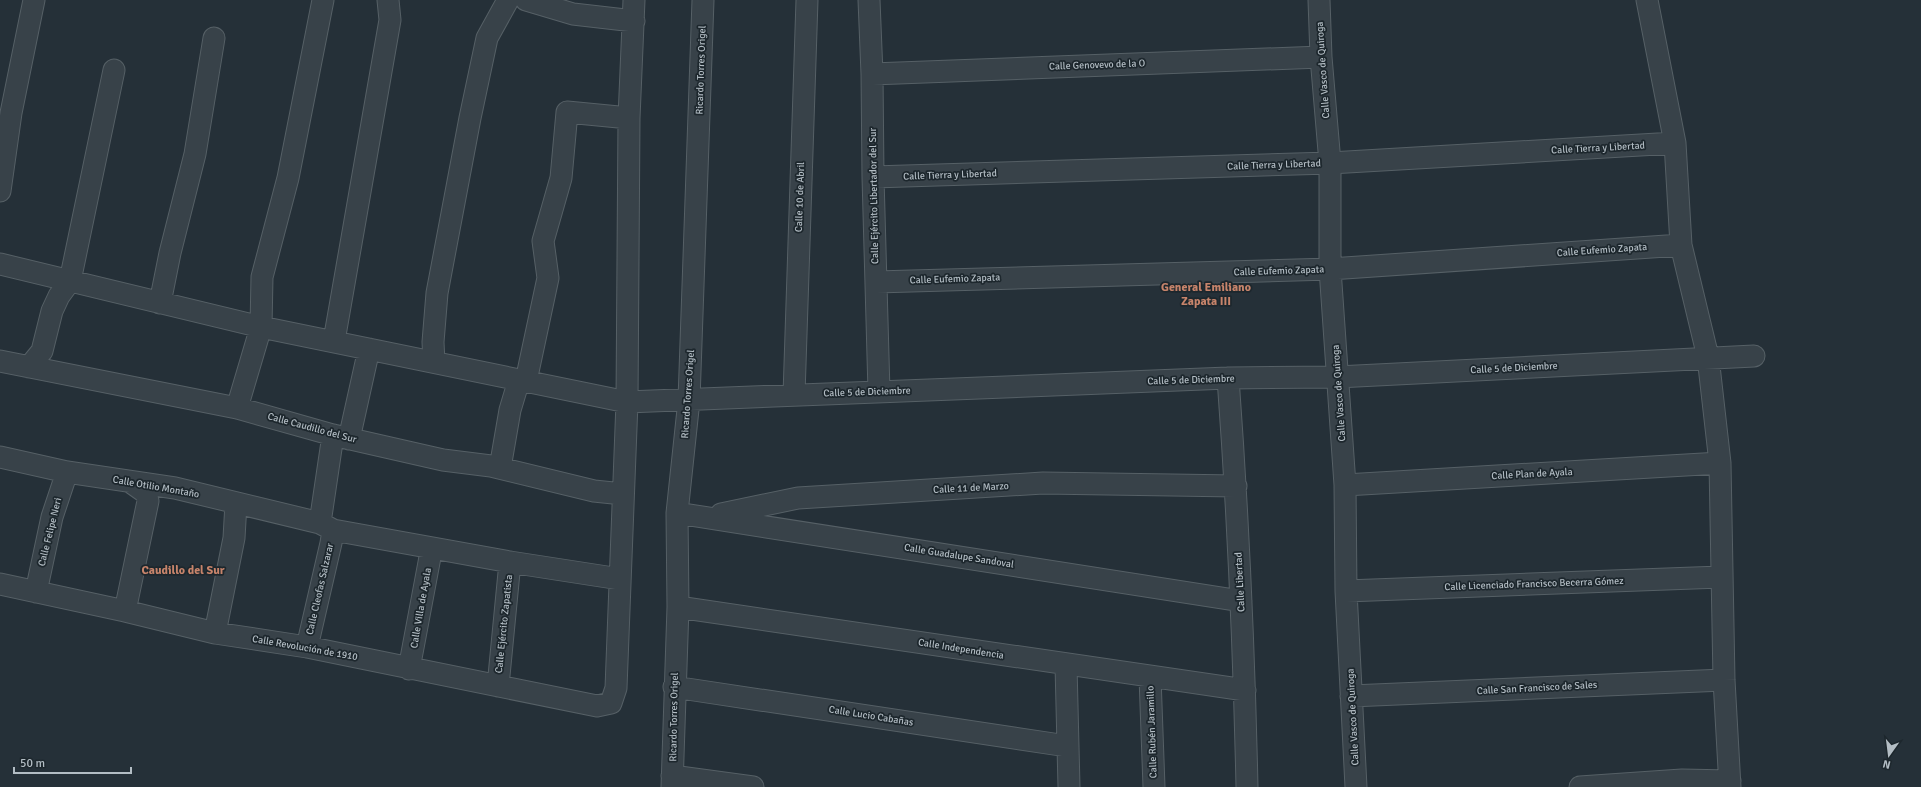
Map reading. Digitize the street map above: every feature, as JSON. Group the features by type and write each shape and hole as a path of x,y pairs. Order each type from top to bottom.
{"street":[{"path":"0,191 11,113 34,0"},
{"path":"237,408 261,327 262,277 288,178 322,0"},
{"path":"334,341 390,20 388,0"},
{"path":"434,362 433,342 437,294 470,118 487,38 508,0"},
{"path":"526,0 572,14 634,21"},
{"path":"620,579 627,402 629,118 634,0"},
{"name":"Ricardo Torres Origel","path":"672,781 674,687 678,607 677,513 689,400 703,0"},
{"name":"Calle 10 de Abril","path":"794,395 807,0"},
{"name":"Calle Ejército Libertador del Sur","path":"869,0 879,392"},
{"name":"Calle Vasco de Quiroga","path":"1319,0 1321,57 1330,163 1330,269 1345,485 1346,591 1356,787"},
{"path":"1580,787 1682,780 1730,784 1724,680 1720,463 1708,358 1681,245 1675,143 1647,0"},
{"path":"160,303 170,253 195,154 214,38"},
{"name":"Calle Genovevo de la O","path":"872,74 1321,57"},
{"path":"29,367 42,351 52,311 59,296 70,281 114,70"},
{"path":"500,468 510,410 523,380 548,278 543,241 561,178 567,112 629,118"},
{"name":"Calle Tierra y Libertad","path":"873,177 1330,163 1675,143"},
{"name":"Calle Eufemio Zapata","path":"876,282 1330,269 1681,245"},
{"name":"Calle 5 de Diciembre","path":"0,264 261,327 627,402 1228,378 1337,377 1754,356"},
{"name":"Calle Cleofas Salzarar","path":"307,646 331,543 326,527 341,437 369,348"},
{"name":"Calle Caudillo del Sur","path":"0,361 237,408 341,437 443,460 500,468 594,491 624,494"},
{"name":"Calle Libertad","path":"1228,378 1236,486 1245,690 1247,787"},
{"name":"Calle Otilio Montaño","path":"0,457 67,472 175,488 326,527 427,547 510,562 620,579"},
{"name":"Calle Plan de Ayala","path":"1345,485 1720,463"},
{"name":"Calle Felipe Neri","path":"36,592 52,517 67,472"},
{"path":"125,611 148,501 146,493 129,481"},
{"name":"Calle 11 de Marzo","path":"709,517 798,498 1028,484 1236,486"},
{"path":"215,633 234,538 236,503"},
{"name":"Calle Guadalupe Sandoval","path":"677,513 1241,601"},
{"name":"Calle Villa de Ayala","path":"410,669 430,557 427,547"},
{"name":"Calle Ejército Zapatista","path":"498,686 510,562"},
{"name":"Calle Licenciado Francisco Becerra Gómez","path":"1346,591 1721,577"},
{"name":"Calle Revolución de 1910","path":"0,584 125,611 215,633 307,646 410,669 598,706 611,703 616,688 620,579"},
{"name":"Calle Independencia","path":"678,607 1245,690"},
{"path":"1066,665 1069,787"},
{"name":"Calle Rubén Jaramillo","path":"1150,677 1154,787"},
{"name":"Calle San Francisco de Sales","path":"1351,696 1724,680"},
{"name":"Calle Lucio Cabañas","path":"674,687 1067,746"},
{"path":"672,781 753,787"}],"district":[{"name":"General Emiliano Zapata III","path":"1206,294"},
{"name":"Caudillo del Sur","path":"183,570"}]}
